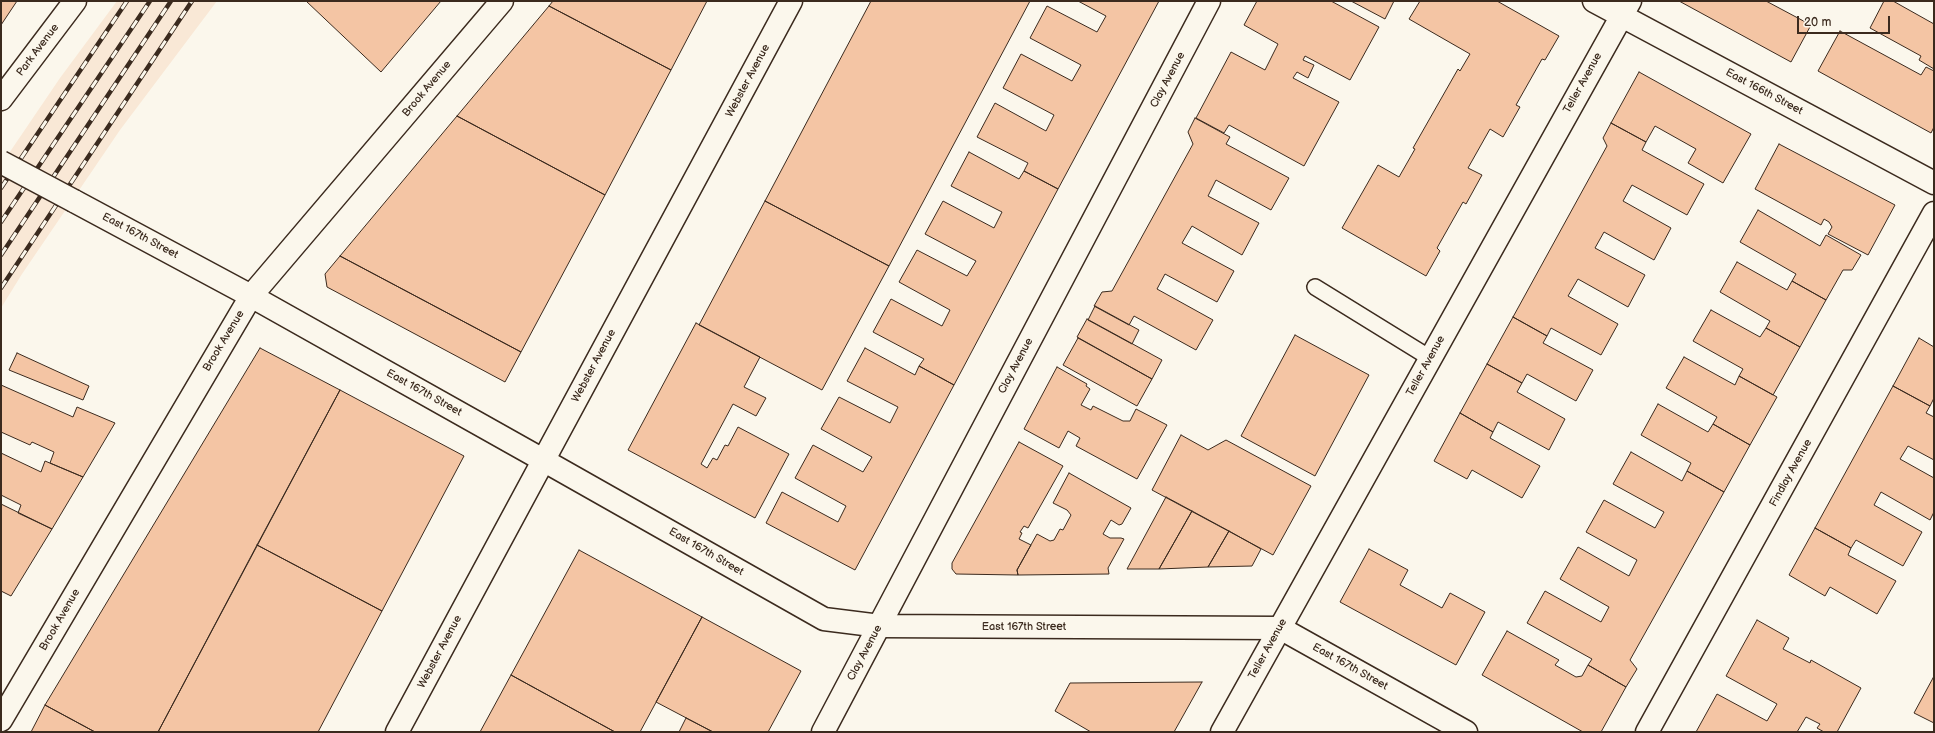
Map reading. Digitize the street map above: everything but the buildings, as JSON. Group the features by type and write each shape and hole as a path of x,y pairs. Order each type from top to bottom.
{"street":[{"name":"Park Avenue","path":"1,99 75,1"},
{"name":"Brook Avenue","path":"1,720 251,296 502,1"},
{"name":"Webster Avenue","path":"397,732 792,1"},
{"name":"Clay Avenue","path":"824,732 1209,1"},
{"name":"East 166th Street","path":"1594,1 1625,8 1934,183"},
{"name":"Teller Avenue","path":"1222,732 1625,8"},
{"name":"East 167th Street","path":"1,162 251,296 824,619 880,626 1280,628 1466,732"},
{"name":"Findlay Avenue","path":"1647,732 1934,213"}],"lane":[{"path":"1315,287 1430,358"}],"shaded area":[{"path":"117,1 217,1 120,130 22,274 1,308 1,165 60,78"}],"railway":[{"path":"1,188 127,1"},
{"path":"1,222 150,1"},
{"path":"1,255 171,1"},
{"path":"1,288 192,1"}]}
